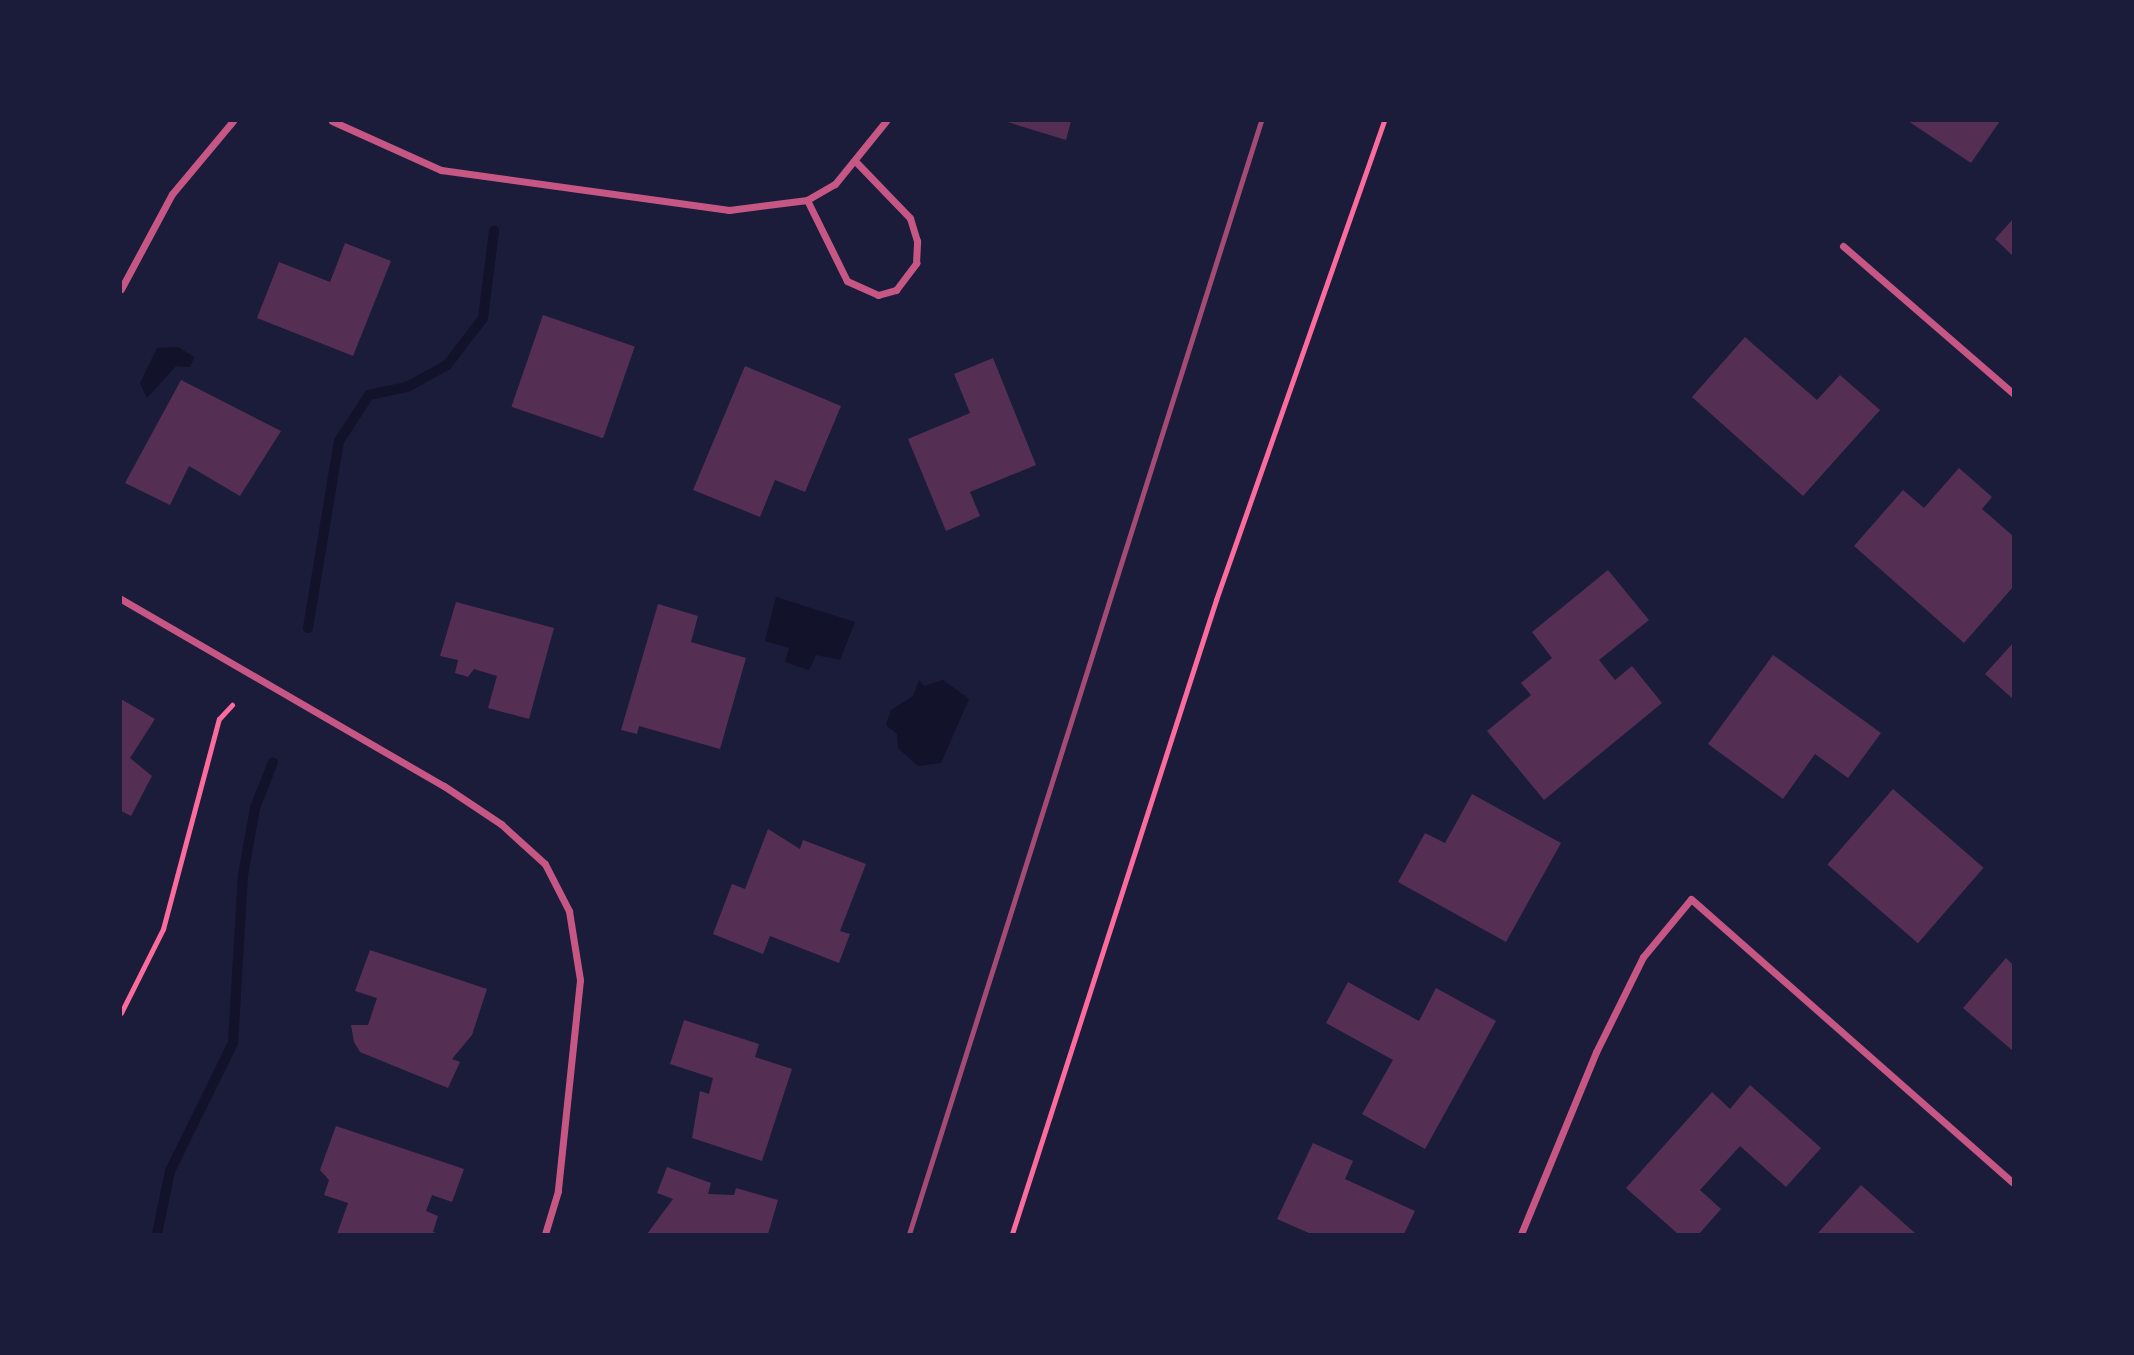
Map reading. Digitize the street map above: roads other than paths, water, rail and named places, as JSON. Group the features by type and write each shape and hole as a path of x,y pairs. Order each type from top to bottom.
{"street":[{"path":"121,289 172,194 233,121"},
{"path":"332,121 441,170 585,195 729,210 807,200 858,163 886,121"},
{"path":"807,200 847,281 878,295 896,290 916,263 918,241 904,210 858,163"},
{"path":"1843,246 2013,393"},
{"path":"121,599 444,786 501,824 545,864 569,911 580,980 558,1191 545,1234"},
{"path":"1521,1234 1637,969 1691,899 2013,1183"}],"waterway":[{"path":"308,628 339,441 369,395 407,387 447,365 483,318 494,231"},
{"path":"157,1234 170,1171 233,1043 243,875 255,808 273,762"}],"railway":[{"path":"909,1234 1261,121"}]}
